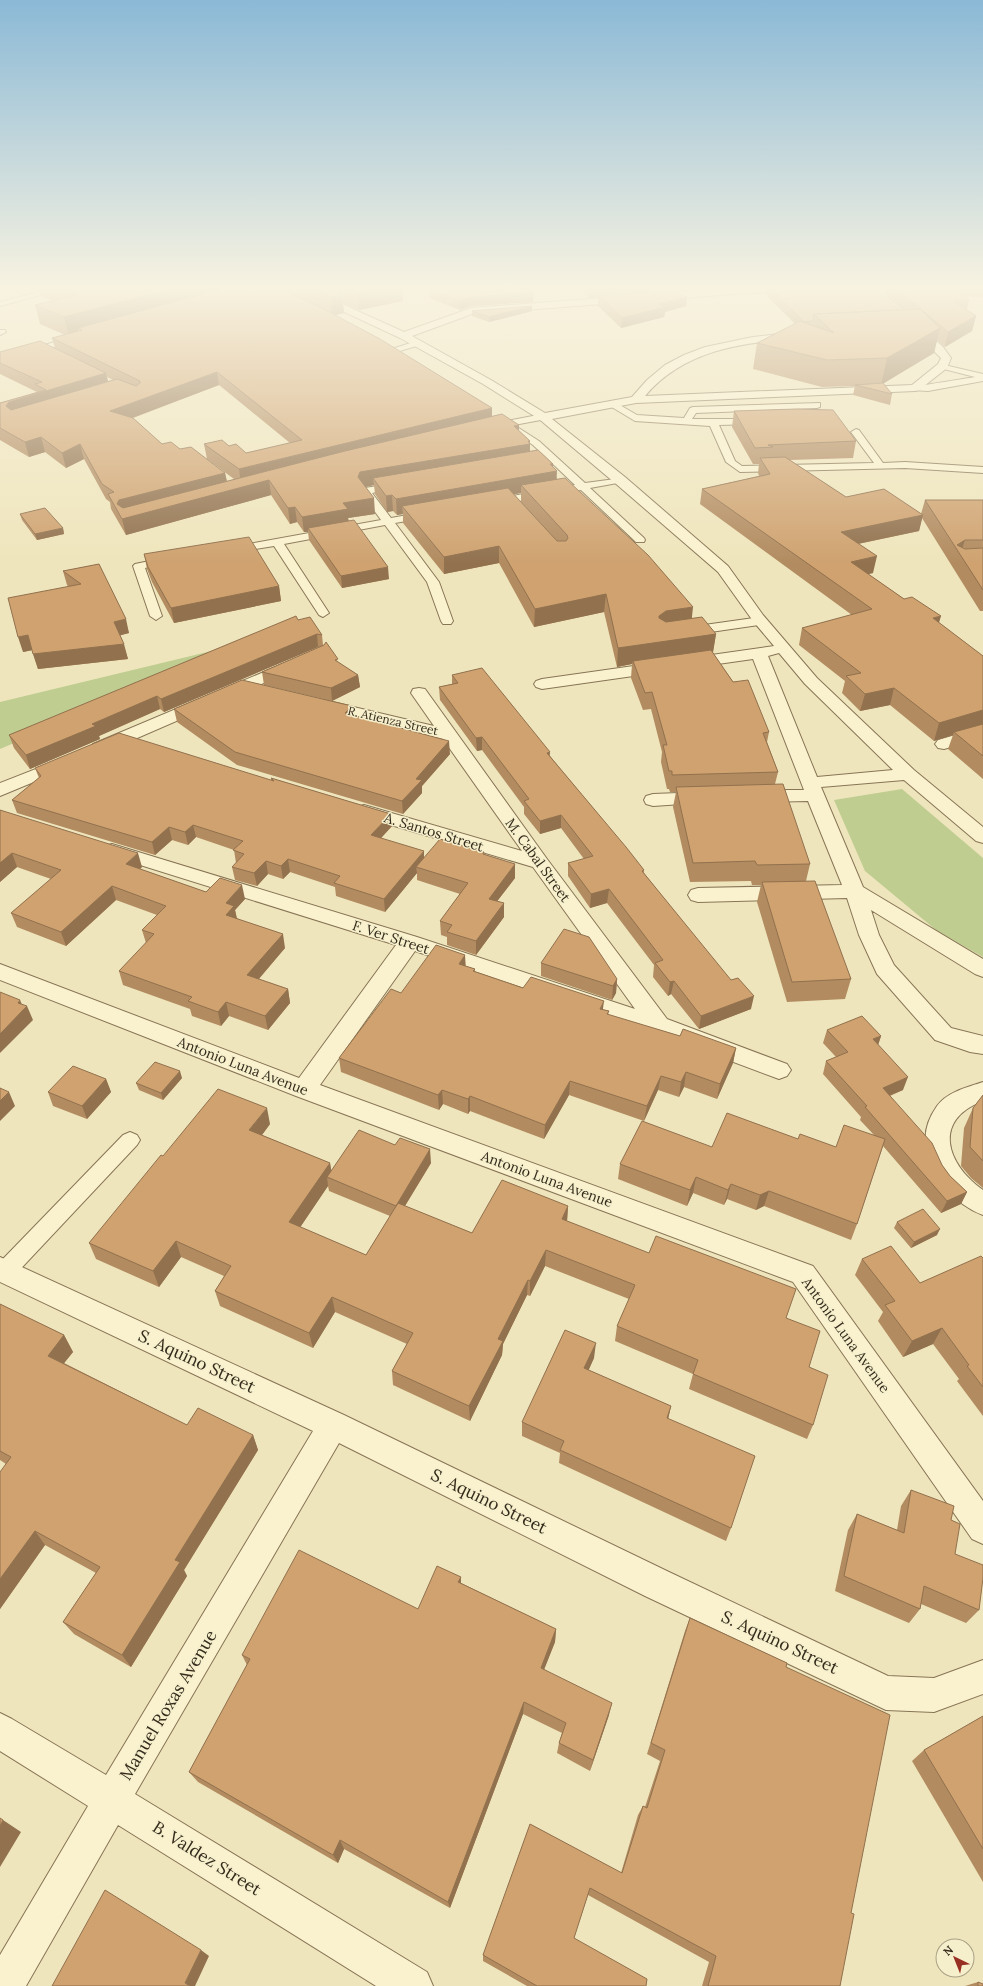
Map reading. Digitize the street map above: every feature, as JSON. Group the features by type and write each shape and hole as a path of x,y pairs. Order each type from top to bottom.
{"street":[{"path":"481,379 543,417 620,480 723,569 761,621 811,681 908,774 983,837"},
{"path":"636,400 647,384 656,379"},
{"path":"895,389 892,384 901,379"},
{"path":"543,417 636,400 915,388 927,379"},
{"path":"542,684 759,654 783,649"},
{"path":"759,654 812,789 855,891 869,935 885,969 943,1034 970,1043 983,1045"},
{"path":"0,790 305,659"},
{"path":"244,686 267,691"},
{"name":"M. Cabal Street","path":"419,693 540,863 659,1024"},
{"name":"R. Atienza Street","path":"305,700 449,735"},
{"path":"944,744 983,732"},
{"path":"121,738 144,745"},
{"path":"654,800 730,797 812,789 908,774"},
{"name":"A. Santos Street","path":"350,807 540,863"},
{"name":"F. Ver Street","path":"91,843 410,942 659,1024 779,1070"},
{"path":"698,895 855,891 983,969"},
{"path":"304,1089 410,942"},
{"name":"Antonio Luna Avenue","path":"0,972 304,1089 803,1274 983,1528"},
{"path":"983,1091 970,1094 956,1101 945,1112 939,1125 937,1140 941,1156 949,1172 962,1188 983,1204"},
{"name":"S. Aquino Street","path":"2,1270 333,1425 657,1584 886,1693 934,1695 983,1677"},
{"name":"Manuel Roxas Avenue","path":"4,1986 112,1799 333,1425"},
{"name":"B. Valdez Street","path":"0,1731 413,1986"}],"lane":[{"path":"915,388 928,388 975,379"},
{"path":"686,422 693,410 819,408 807,392"},
{"path":"613,404 635,418 713,423 762,421"},
{"path":"492,416 506,423 536,443 640,540"},
{"path":"482,429 506,423 543,417"},
{"path":"713,423 731,462 740,469 905,465 983,470"},
{"path":"856,432 880,465"},
{"path":"538,462 554,459"},
{"path":"487,504 620,480"},
{"path":"404,484 365,491 434,582 447,621"},
{"path":"510,499 520,510"},
{"path":"223,551 434,513"},
{"path":"277,542 323,613"},
{"path":"156,616 138,566 177,559"},
{"path":"679,633 761,621"},
{"path":"2,1270 130,1140"}],"green space":[{"path":"253,641 0,749 0,702"},
{"path":"902,789 983,858 983,957 936,930 865,871 834,800"}],"building":[{"path":"35,379 87,379 9,402 6,406 11,410 117,379 136,386 140,383 140,381 135,379 199,379 110,411 133,418 162,444 171,442 180,449 191,447 225,473 119,500 117,504 123,508 345,451 502,414 519,425 514,426 530,441 528,441 530,444 360,472 358,477 374,498 343,503 348,509 302,517 295,507 288,508 269,480 122,519 108,494 114,492 102,484 80,444 62,453 41,437 25,442 0,428 0,403 46,390 35,384 42,382"},
{"path":"225,379 444,379 492,408 239,469 204,444 222,440 229,446 236,444 246,453 302,440"},
{"path":"883,383 892,394 855,385"},
{"path":"796,409 833,410 856,441 768,445 773,447 755,448 734,411"},
{"path":"538,450 553,464 550,464 557,471 396,499 392,495 386,496 373,478"},
{"path":"785,457 846,497 884,489 923,515 841,532 877,556 851,562 904,599 912,597 941,616 933,618 983,656 983,710 939,723 894,688 865,694 846,676 861,673 802,628 872,609 702,489 770,474 760,458"},
{"path":"565,478 648,555 693,607 666,611 659,616 659,618 666,622 702,617 716,634 618,648 606,594 535,609 499,546 444,557 402,506 508,488 557,541 566,541 568,538 567,535 521,485"},
{"path":"925,500 983,500 983,540 965,540 957,545 965,549 983,548 983,590"},
{"path":"45,508 63,528 35,534 20,514"},
{"path":"354,520 388,567 341,576 308,528"},
{"path":"249,537 279,586 171,608 148,567 144,554"},
{"path":"99,564 126,619 114,622 124,644 33,654 28,635 18,637 8,598 81,584 63,571"},
{"path":"296,616 298,620 310,617 322,635 317,634 161,699 157,696 92,724 96,726 26,755 9,735"},
{"path":"326,642 338,659 335,660 358,675 331,688 262,672 324,645"},
{"path":"711,650 733,682 748,680 769,732 763,733 778,772 672,775 672,771 669,771 663,745 667,745 652,692 645,693 633,661"},
{"path":"482,668 550,752 547,753 626,847 644,870 642,871 731,980 738,978 754,996 701,1016 674,981 670,982 655,963 663,960 609,889 591,894 568,863 593,856 561,815 540,821 524,801 529,799 482,737 476,738 439,687 458,683 452,675"},
{"path":"242,680 352,706 345,713 449,741 416,779 422,780 402,801 235,752 174,709"},
{"path":"983,724 983,756 954,732"},
{"path":"119,733 274,781 271,778 391,814 371,835 424,851 384,899 334,883 340,876 288,859 281,866 266,861 254,873 232,867 244,854 233,850 243,841 193,825 185,832 169,827 152,842 12,800 41,776 35,768"},
{"path":"783,784 810,864 757,865 755,861 693,863 676,787"},
{"path":"0,810 138,853 126,864 206,892 220,878 242,885 226,903 234,906 226,915 283,934 247,975 288,989 265,1016 226,1002 218,1012 188,1001 192,997 119,971 154,934 142,930 166,906 112,886 61,932 11,913 61,870 12,853 0,863"},
{"path":"440,839 484,852 483,854 515,864 489,899 504,903 476,941 447,932 452,925 440,921 468,883 416,867"},
{"path":"815,881 851,979 792,982 762,882"},
{"path":"564,929 589,937 617,979 613,986 541,963"},
{"path":"436,945 465,955 459,964 475,969 473,971 523,988 531,977 604,1001 600,1009 609,1011 607,1014 680,1036 683,1029 736,1048 720,1084 686,1072 681,1082 661,1076 647,1106 570,1081 545,1125 470,1096 468,1099 442,1090 438,1095 339,1058 391,989 401,993"},
{"path":"0,992 20,1000 18,1003 27,1006 0,1034"},
{"path":"862,1016 881,1036 873,1039 908,1077 883,1088 932,1143 942,1165 950,1176 967,1192 947,1201 865,1107 867,1106 826,1061 848,1052 827,1030"},
{"path":"155,1062 180,1071 161,1093 136,1083"},
{"path":"73,1066 106,1079 82,1106 48,1092"},
{"path":"0,1088 9,1092 0,1101"},
{"path":"218,1089 267,1108 249,1130 330,1163 289,1222 366,1255 398,1203 472,1233 502,1180 568,1206 562,1219 649,1253 656,1236 796,1289 786,1318 820,1331 809,1367 828,1375 813,1425 693,1374 698,1360 617,1326 635,1285 546,1250 530,1281 528,1280 498,1339 503,1341 469,1406 392,1371 413,1333 332,1297 309,1333 215,1291 231,1266 176,1241 153,1271 89,1243 161,1155 163,1156"},
{"path":"983,1095 983,1161 970,1147 973,1108"},
{"path":"727,1113 798,1139 800,1134 836,1147 844,1125 885,1139 857,1224 769,1191 760,1195 731,1184 728,1190 696,1177 690,1190 620,1164 642,1121 712,1147"},
{"path":"359,1130 395,1145 400,1138 430,1149 396,1206 327,1177"},
{"path":"923,1209 940,1229 914,1242 897,1222"},
{"path":"891,1246 920,1283 981,1256 983,1258 983,1387 942,1328 912,1341 885,1305 895,1301 862,1259"},
{"path":"0,1304 64,1335 48,1356 187,1425 198,1408 253,1435 175,1560 180,1562 122,1655 63,1622 100,1567 35,1531 0,1579 0,1472 11,1457 0,1451"},
{"path":"565,1330 596,1343 584,1368 671,1406 667,1418 755,1456 731,1528 560,1450 564,1441 522,1422"},
{"path":"911,1490 954,1506 951,1520 960,1524 955,1554 983,1565 979,1610 924,1586 920,1609 844,1576 857,1514 904,1533"},
{"path":"299,1550 418,1609 437,1566 461,1577 458,1582 556,1629 541,1668 612,1703 593,1760 559,1743 566,1723 524,1702 448,1902 340,1840 333,1855 189,1772 250,1659 242,1655"},
{"path":"690,1618 787,1663 786,1667 890,1715 851,1913 854,1914 840,1986 708,1986 716,1956 590,1888 574,1938 647,1979 646,1986 537,1986 483,1955 530,1824 622,1873 643,1806 647,1808 665,1750 651,1743"},
{"path":"983,1716 983,1849 924,1750"},
{"path":"0,1818 3,1820 0,1826"},
{"path":"105,1890 201,1950 185,1983 190,1986 52,1986"},
{"path":"978,1982 983,1984 983,1986 978,1986"}]}
